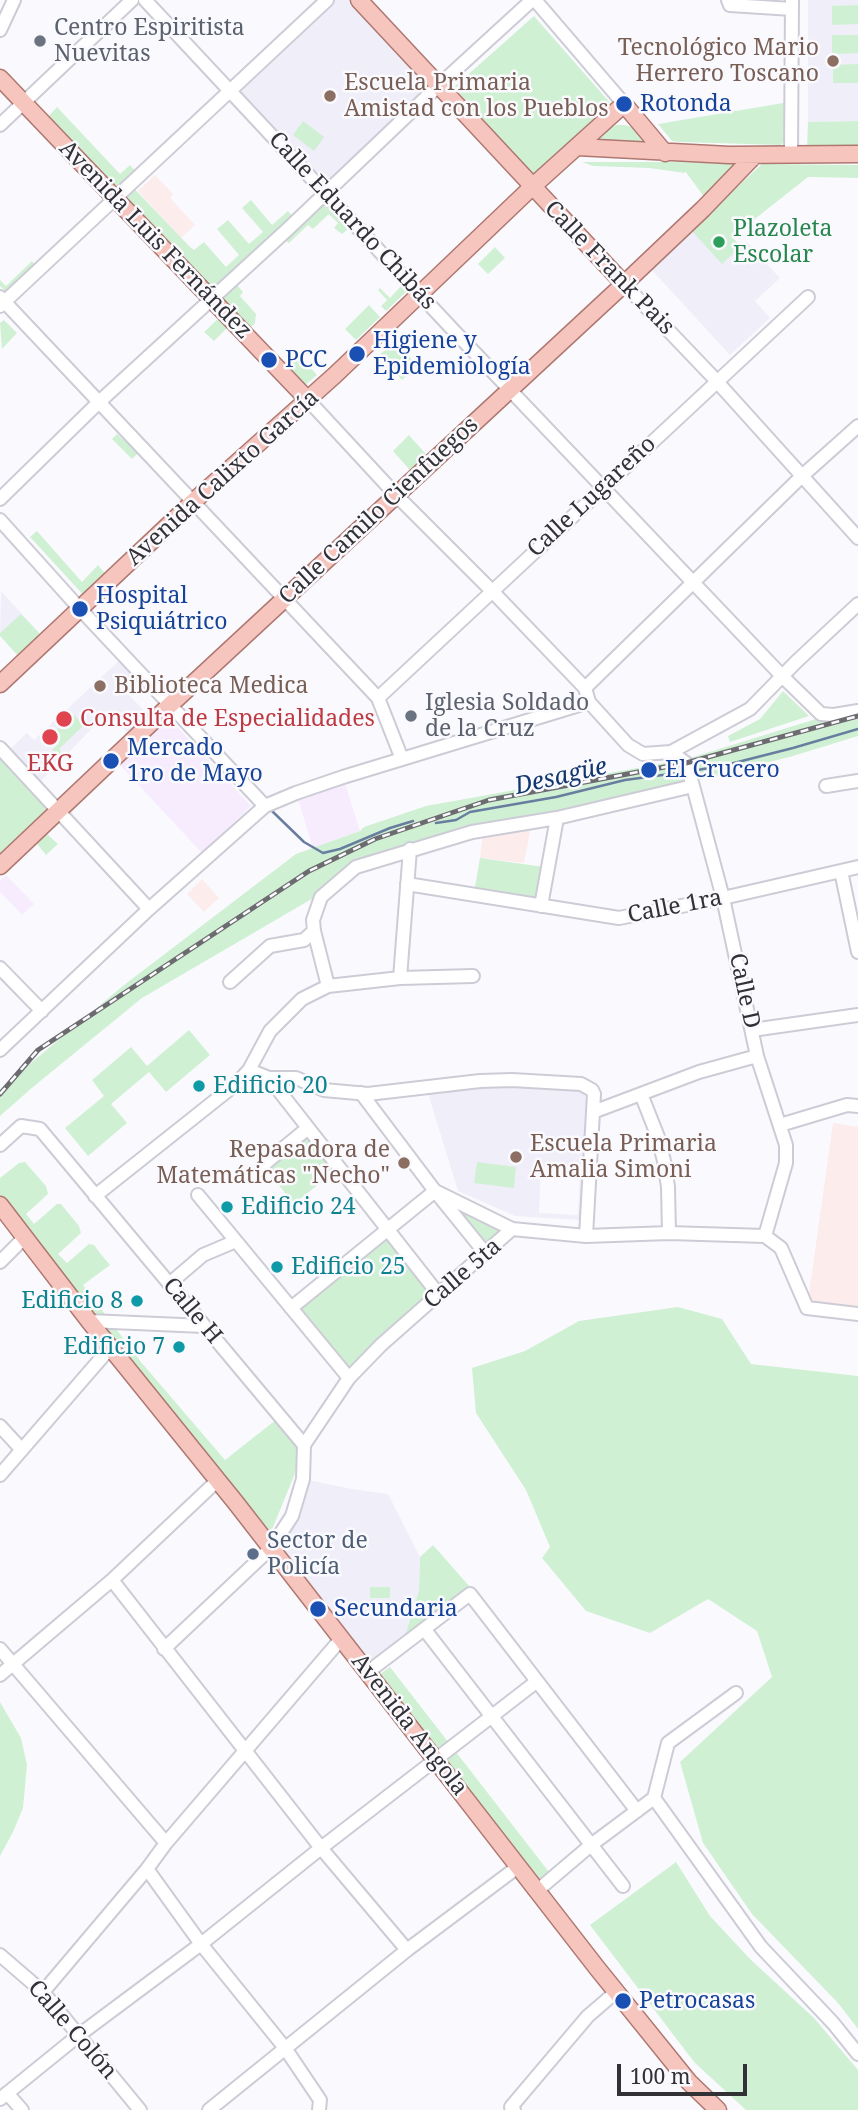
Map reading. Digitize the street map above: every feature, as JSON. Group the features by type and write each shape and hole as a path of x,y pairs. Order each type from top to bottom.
{"main road":[{"name":"Calle Frank Pais","path":"359,0 624,284"},
{"name":"Avenida Luis Fernández","path":"0,78 308,400"},
{"name":"Avenida Calixto García","path":"0,684 624,104"},
{"path":"624,104 665,153"},
{"path":"578,147 665,153 791,156 858,154"},
{"name":"Calle Camilo Cienfuegos","path":"0,866 624,284 755,155"},
{"name":"Avenida Angola","path":"0,1205 110,1348 218,1480 616,1992 689,2082 718,2110"}],"street":[{"path":"0,30 14,0"},
{"path":"0,125 132,0"},
{"name":"Calle Eduardo Chibás","path":"145,0 782,676 821,714 858,711"},
{"path":"327,0 2,302 194,501 378,698 402,759"},
{"path":"0,499 99,402 534,0 624,104"},
{"path":"728,0 730,5 792,5 791,156"},
{"name":"Calle Frank Pais","path":"624,284 858,538"},
{"name":"Calle Lugareño","path":"378,698 808,297"},
{"name":"Avenida Luis Fernández","path":"308,400 396,495 585,688"},
{"path":"858,426 802,476 585,688 589,702 628,745 643,754 671,752 750,709 858,604"},
{"path":"0,520 265,806"},
{"path":"0,1050 149,909 265,806 296,793 589,702"},
{"path":"0,748 149,909"},
{"path":"328,986 313,920 321,897 356,867 472,832 557,818 690,777 686,763 671,752"},
{"name":"Calle D","path":"690,777 723,898 757,1056 786,1145 786,1163 765,1236"},
{"path":"826,786 858,781"},
{"path":"541,906 557,818"},
{"path":"400,978 411,849"},
{"name":"Calle 1ra","path":"407,884 619,918 723,898 858,867"},
{"path":"841,871 858,952"},
{"path":"230,982 270,946 304,940 314,931"},
{"path":"0,968 42,1011"},
{"path":"95,1196 236,1084 249,1070 270,1031 302,999 328,986 400,978 473,976"},
{"path":"752,1030 858,1015"},
{"path":"593,1112 699,1072 757,1056"},
{"path":"249,1070 269,1078 296,1078 324,1090 361,1093 480,1081 582,1084 594,1094 586,1236"},
{"path":"269,1078 439,1294"},
{"path":"361,1093 486,1254"},
{"path":"640,1094 658,1137 664,1161 668,1187 669,1233"},
{"path":"780,1125 847,1105 858,1106"},
{"name":"Calle H","path":"0,1145 22,1126 40,1129 304,1445"},
{"path":"263,1165 308,1128"},
{"path":"291,1308 435,1191"},
{"path":"435,1191 512,1230"},
{"path":"198,1195 349,1378"},
{"name":"Calle 5ta","path":"304,1445 349,1378 381,1346 512,1230 586,1236 669,1233 765,1236"},
{"path":"765,1236 781,1248 807,1308 858,1314"},
{"path":"0,1262 24,1237"},
{"path":"169,1284 203,1255 236,1241"},
{"path":"89,1321 204,1325"},
{"path":"0,1475 110,1348"},
{"path":"0,1426 23,1450"},
{"path":"164,1649 271,1548 292,1516 303,1479 304,1445"},
{"path":"0,1675 112,1580 218,1480"},
{"path":"112,1580 245,1753 407,1950"},
{"path":"368,1672 470,1594 637,1811"},
{"path":"425,1630 623,1886"},
{"path":"43,1992 166,1843 341,1639"},
{"path":"0,1649 166,1843"},
{"path":"22,2110 4,2096 536,1682"},
{"path":"538,1890 591,1845 654,1798 668,1743 736,1693"},
{"path":"654,1798 761,1947 833,2023 858,2054"},
{"path":"209,2110 407,1950 519,1866"},
{"path":"147,1869 201,1944 285,2048 320,2105"},
{"name":"Calle Colón","path":"0,1955 43,1992 140,2110"},
{"path":"514,2110 510,2107 588,2016 616,1992"}],"shaded area":[{"name":"Escuela Primaria Amistad con los Pueblos","path":"327,0 359,0 438,86 326,193 229,92"},
{"name":"Tecnológico Mario Herrero Toscano","path":"808,0 858,0 858,121 808,122"},
{"path":"155,175 173,194 170,198 195,225 181,238 138,191"},
{"path":"710,213 740,246 746,241 780,278 755,301 770,318 730,355 650,268"},
{"path":"1,591 42,636 0,636"},
{"path":"124,656 146,679 129,695 148,715 134,740 108,712 36,786 17,766 22,761 11,748 27,733 34,740"},
{"path":"168,717 251,806 202,853 118,763"},
{"path":"343,777 360,831 313,848 296,793"},
{"path":"531,826 524,863 480,858 483,832"},
{"path":"6,875 34,904 22,915 0,892 0,881"},
{"path":"202,879 219,898 204,912 187,894"},
{"name":"Escuela Primaria Amalia Simoni","path":"511,1083 580,1088 588,1095 580,1220 515,1216 458,1191 427,1090","holes":["541,1167 580,1169 578,1215 539,1213"]},
{"path":"833,1123 858,1127 858,1314 807,1308"},
{"path":"303,1479 388,1494 420,1557 419,1591 405,1636 366,1672 271,1548"}],"green space":[{"path":"858,5 858,24 832,25 832,6"},
{"path":"534,16 612,105 533,175 454,87"},
{"path":"832,35 858,35 858,53 832,54"},
{"path":"858,64 858,83 833,83 833,65"},
{"path":"789,102 785,140 781,145 672,141 658,124"},
{"path":"57,107 120,174 130,165 136,172 127,181 189,246 194,250 204,242 226,267 239,255 217,229 228,220 249,244 263,232 242,208 251,200 272,225 288,211 294,218 212,294 46,119"},
{"path":"303,121 324,137 314,151 293,135"},
{"path":"858,121 858,147 807,149 808,122"},
{"path":"616,125 636,129 645,138 644,142 594,144 597,134"},
{"path":"582,162 733,164 738,168 707,201 685,171 593,166"},
{"path":"762,164 858,165 858,178 808,177 732,237 741,246 722,264 691,230"},
{"path":"321,203 326,204 347,230 342,234 334,228 338,223 329,214 313,229 308,225 289,243 284,240"},
{"path":"495,247 505,258 488,274 478,264"},
{"path":"32,261 35,265 6,292 0,286 0,280 6,286"},
{"path":"237,285 243,292 240,296 256,314 255,323 249,329 221,300"},
{"path":"402,285 407,291 386,311 381,306 387,300 378,290 380,288 390,298"},
{"path":"369,305 380,317 356,340 345,329"},
{"path":"220,317 229,326 214,341 204,332"},
{"path":"4,320 17,333 2,349 0,323"},
{"path":"396,342 417,365 402,380 380,354"},
{"path":"291,350 297,352 317,375 304,386 292,372 288,356"},
{"path":"117,434 138,453 132,459 112,439"},
{"path":"409,435 432,461 415,476 393,451"},
{"path":"37,531 82,582 98,565 109,578 88,600 30,537"},
{"path":"21,614 42,636 19,657 0,633"},
{"path":"783,691 809,716 730,742 728,736 760,719"},
{"path":"73,714 84,725 59,749 61,752 58,756 52,750 59,743 52,734"},
{"path":"858,714 858,736 793,756 354,866 322,893 142,998 0,1116 0,1089 124,985 296,854 426,806 687,759 819,718"},
{"path":"0,757 49,810 0,857"},
{"path":"47,834 58,844 46,855 37,844"},
{"path":"480,858 544,867 538,903 474,893"},
{"path":"189,1030 210,1055 166,1092 149,1072 111,1104 127,1123 88,1156 65,1128 104,1096 92,1080 131,1047 147,1066"},
{"path":"307,1133 336,1170 294,1204 264,1167"},
{"path":"25,1162 46,1186 48,1194 26,1214 34,1224 57,1204 61,1204 79,1226 81,1233 58,1254 67,1263 89,1244 94,1245 110,1265 83,1285 141,1362 225,1460 277,1419 299,1447 296,1471 269,1537 0,1195 0,1178 19,1163"},
{"path":"477,1162 516,1167 514,1188 474,1183"},
{"path":"435,1191 512,1229 486,1254"},
{"path":"387,1234 428,1286 426,1303 351,1371 298,1305"},
{"path":"678,1307 722,1319 751,1364 858,1376 858,2029 838,2003 752,1914 703,1843 680,1762 772,1677 757,1631 708,1599 650,1633 586,1611 542,1558 550,1547 526,1490 476,1413 472,1368 525,1351 579,1321"},
{"path":"433,1545 471,1588 405,1636 419,1591 420,1557"},
{"path":"370,1587 390,1587 390,1598 370,1598"},
{"path":"370,1602 390,1602 390,1613 369,1613"},
{"path":"390,1667 549,1872 540,1880 379,1675"},
{"path":"0,1702 21,1738 27,1765 23,1808 0,1856"},
{"path":"676,1862 710,1916 750,1959 814,2018 858,2070 858,2110 746,2110 694,2062 590,1925"}],"waterway":[{"name":"Desagüe","path":"692,771 726,765 858,729"},
{"name":"Desagüe","path":"436,823 456,820 470,812 556,797 625,780 685,772"},
{"name":"Desagüe","path":"272,811 304,842 323,853 413,821"}],"railway":[{"path":"0,1094 38,1050 309,871 375,839 489,800 686,763 858,716"}],"place":[{"name":"Centro Espiritista Nuevitas","path":"40,41"},
{"name":"Tecnológico Mario Herrero Toscano","path":"833,61"},
{"name":"Escuela Primaria Amistad con los Pueblos","path":"330,96"},
{"name":"Rotonda","path":"624,104"},
{"name":"Plazoleta Escolar","path":"719,242"},
{"name":"Higiene y Epidemiología","path":"357,354"},
{"name":"PCC","path":"269,360"},
{"name":"Hospital Psiquiátrico","path":"80,609"},
{"name":"Biblioteca Medica","path":"100,686"},
{"name":"Iglesia Soldado de la Cruz","path":"411,716"},
{"name":"Consulta de Especialidades","path":"64,719"},
{"name":"EKG","path":"50,737"},
{"name":"Mercado 1ro de Mayo","path":"111,761"},
{"name":"El Crucero","path":"649,770"},
{"name":"Edificio 20","path":"199,1086"},
{"name":"Escuela Primaria Amalia Simoni","path":"516,1157"},
{"name":"Repasadora de Matemáticas \"Necho\"","path":"404,1163"},
{"name":"Edificio 24","path":"227,1207"},
{"name":"Edificio 25","path":"277,1267"},
{"name":"Edificio 8","path":"137,1301"},
{"name":"Edificio 7","path":"179,1347"},
{"name":"Sector de Policía","path":"253,1554"},
{"name":"Secundaria","path":"318,1609"},
{"name":"Petrocasas","path":"623,2001"}]}
